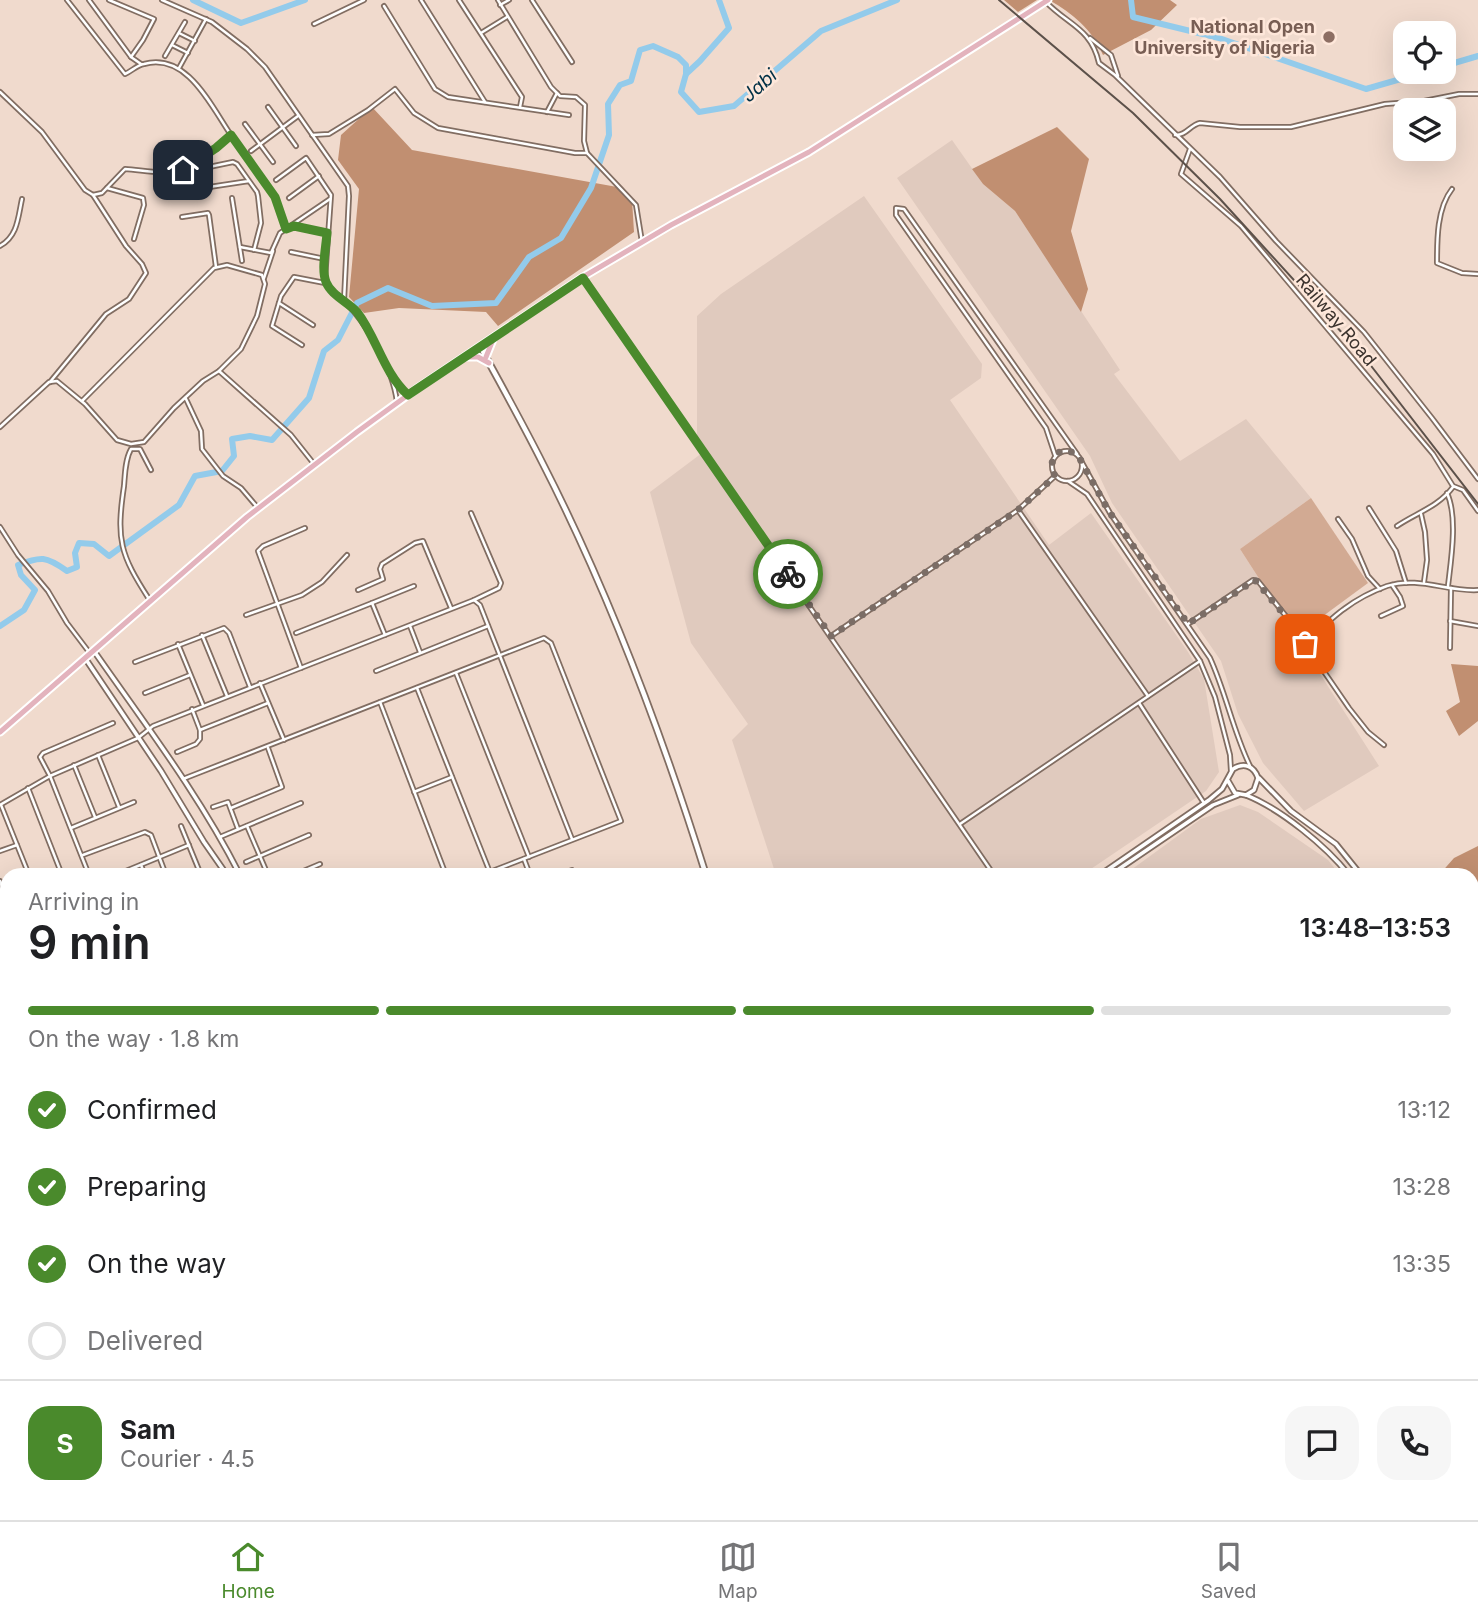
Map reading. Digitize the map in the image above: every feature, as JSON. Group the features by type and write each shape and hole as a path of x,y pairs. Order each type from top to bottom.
{"main road":[{"path":"0,732 258,508 397,402 495,334 583,278 642,242 808,152 1047,1"},
{"path":"488,360 495,334"},
{"path":"480,345 544,464 616,626 652,714 704,868"},
{"path":"461,358 478,357 488,360"}],"street":[{"path":"67,0 125,74 141,64 163,61 179,68 203,94 275,197 286,229"},
{"path":"89,0 131,57 141,64"},
{"path":"109,0 154,19 131,57"},
{"path":"162,0 222,28 265,67 349,191 346,302"},
{"path":"314,24 363,0"},
{"path":"421,0 485,102"},
{"path":"459,0 522,97 520,108"},
{"path":"498,0 557,93 560,96 576,97 585,105 584,141 588,154 636,205 642,242"},
{"path":"500,5 509,0"},
{"path":"532,0 572,62"},
{"name":"Railway Road","path":"1047,1 1088,36 1096,50 1099,63 1190,149 1364,332 1478,479"},
{"path":"384,6 435,89 448,97 569,115"},
{"path":"481,33 507,17"},
{"path":"179,68 206,19"},
{"path":"165,56 185,22"},
{"path":"179,33 195,41"},
{"path":"1088,36 1111,55 1116,73 1122,82"},
{"path":"172,45 188,53"},
{"path":"312,135 328,134 368,110 395,89 414,113 438,128 588,154"},
{"path":"0,92 42,132 85,190 93,195 126,246 142,264 146,274 129,299 106,314 49,383 0,427"},
{"path":"547,112 557,93"},
{"path":"1175,135 1183,134 1200,123 1240,127 1291,127 1385,104 1478,94"},
{"path":"268,107 296,146"},
{"path":"251,151 298,116"},
{"path":"245,124 273,162"},
{"path":"93,195 102,193 125,169 164,172 183,170 231,135"},
{"name":"Railway Road","path":"1190,149 1181,174 1241,226 1433,454 1453,486 1463,491 1478,511"},
{"path":"276,180 304,158 330,192 326,283"},
{"path":"249,181 196,189 192,181 206,173 209,167 233,162 237,164 249,181 258,196 261,223 254,250"},
{"path":"289,198 319,176"},
{"path":"107,188 143,198 145,205 134,239"},
{"path":"1452,189 1444,199 1437,243 1437,263 1461,274 1478,274"},
{"path":"232,198 242,261"},
{"path":"0,246 16,231 22,199"},
{"path":"49,383 60,382 82,401 117,440 136,444 144,442 166,415 237,354 257,316 264,279 280,233 330,200"},
{"path":"1110,868 1204,803 1228,781 1231,771 1230,755 1215,697 1200,661 1087,495 1068,481 1055,476 1051,468 1055,456 1046,428 895,215 896,208 901,207 904,210 1077,454 1108,510 1210,658 1218,675 1235,733 1250,766 1291,811 1336,844 1355,868"},
{"path":"182,217 208,213 216,267"},
{"path":"294,226 327,233"},
{"path":"240,247 268,253 273,251"},
{"path":"291,253 325,259"},
{"path":"82,401 195,288 204,275 216,267 227,265 258,272 264,279"},
{"path":"302,345 272,326 284,288 294,277 326,283 355,310 395,383 408,395"},
{"path":"583,278 989,868"},
{"path":"279,303 313,325"},
{"path":"219,371 291,435 314,464"},
{"path":"395,383 397,402"},
{"path":"186,398 201,432 202,449 223,476 241,488 258,508"},
{"path":"149,600 122,551 120,513 131,449 140,449 151,470"},
{"path":"1055,456 1068,450 1077,454"},
{"path":"1068,481 1081,470 1080,459"},
{"path":"831,636 1018,510 1055,476"},
{"path":"1397,526 1414,514 1421,514 1453,486"},
{"path":"1447,493 1452,514 1450,648"},
{"path":"1369,508 1396,551 1406,583"},
{"path":"1018,510 1148,696"},
{"path":"26,868 1,805 28,788 138,738 153,726 192,709 410,626 499,588 501,583 471,513"},
{"path":"1421,514 1427,560 1424,582"},
{"path":"1338,519 1352,539 1368,576 1380,589"},
{"path":"0,527 18,555 48,591 89,654 149,730 183,779 236,868"},
{"path":"302,667 258,551 263,546 305,527"},
{"path":"358,590 383,579 380,566 415,543 423,541 451,608"},
{"path":"246,615 302,595 322,582 347,555"},
{"path":"1188,624 1255,580 1297,630 1306,635"},
{"path":"1306,635 1346,607 1392,585 1424,582 1478,590"},
{"path":"1381,616 1403,607 1392,585"},
{"path":"296,633 414,586"},
{"path":"474,600 480,605 572,839"},
{"path":"372,603 385,635"},
{"path":"1450,621 1478,626"},
{"path":"410,626 421,653"},
{"path":"376,671 488,626"},
{"path":"135,662 220,628 227,630 250,687"},
{"path":"202,635 227,696"},
{"path":"1306,635 1305,644 1339,695 1368,732 1384,745"},
{"path":"183,779 544,638 551,643 621,821 500,868"},
{"path":"178,644 203,705"},
{"path":"89,654 138,738 222,868"},
{"path":"960,824 1200,661"},
{"path":"456,673 528,868"},
{"path":"145,693 190,675"},
{"path":"260,683 284,740"},
{"path":"417,688 488,868"},
{"path":"380,702 443,868"},
{"path":"200,730 268,703"},
{"path":"1139,703 1204,803"},
{"path":"177,752 198,742 201,736 192,709"},
{"path":"86,868 50,776 41,761 41,754 113,723"},
{"path":"231,808 282,787 268,746"},
{"path":"97,755 119,808"},
{"path":"74,765 95,818"},
{"path":"1231,771 1238,766 1250,766"},
{"path":"414,792 452,776"},
{"path":"1246,795 1257,785 1257,776"},
{"path":"1228,781 1231,789 1263,803 1318,843 1342,868"},
{"path":"28,788 59,868"},
{"path":"1120,868 1213,805 1239,794"},
{"path":"71,828 134,802"},
{"path":"213,807 225,802 231,808 238,829"},
{"path":"220,837 301,803"},
{"path":"181,826 198,868"},
{"path":"247,826 265,868"},
{"path":"82,856 145,832 151,835 163,868"},
{"path":"246,862 309,835"},
{"path":"0,851 18,845"},
{"path":"134,868 189,845"},
{"path":"311,868 320,864"}],"shaded area":[{"path":"1004,0 1037,0 1018,12"},
{"path":"1049,0 1170,0 1177,5 1151,30 1103,55 1094,38 1081,23"},
{"path":"372,107 412,150 617,187 632,200 634,232 498,326 486,312 399,308 364,313 349,297 359,189 338,160 341,135"},
{"path":"1057,127 1089,159 1071,231 1088,289 1081,312 1015,211 983,184 972,169"},
{"path":"952,140 983,184 1015,211 1120,370 1114,374 1180,461 1246,419 1311,498 1240,549 1379,766 1304,811 1263,763 1238,714 1221,661 1112,503 1090,456 897,178"},
{"path":"864,196 982,364 981,378 950,400 1049,545 1091,513 1204,679 1219,772 1206,791 1092,868 774,868 732,740 748,724 691,643 650,492 706,450 697,438 697,316 721,294"},
{"path":"1311,498 1368,583 1296,636 1240,549"},
{"path":"1451,664 1478,666 1478,721 1459,736 1446,711 1460,702"},
{"path":"1240,805 1258,812 1328,860 1334,868 1134,868 1201,819"},
{"path":"1478,846 1478,868 1445,868 1454,858"}],"waterway":[{"name":"Jabi","path":"193,0 241,23 305,0"},
{"name":"Jabi","path":"719,0 729,28 686,74 681,92 699,112 734,106 821,31 897,0"},
{"name":"Jabi","path":"1131,0 1133,17 1219,38 1366,89 1393,81"},
{"path":"0,626 24,610 35,590 21,575 18,565 43,559 54,562 67,571 77,567 75,553 79,543 94,544 109,556 179,505 195,476 222,471 234,456 232,439 250,436 272,440 309,398 324,351 338,340 357,303 388,288 432,306 496,303 529,257 561,238 591,188 609,135 608,104 620,85 631,81 640,50 653,46 678,57 686,65 686,74"},
{"name":"Jabi","path":"1456,62 1478,56"}],"tram line":[{"path":"999,0 1133,113 1220,199 1365,358 1478,504"}],"way so far":[{"path":"788,574 831,636 1018,510 1055,476 1051,468 1053,459 1059,452 1068,450 1077,454 1108,510 1188,624 1255,580 1297,630 1306,635 1305,644"}],"place":[{"name":"National Open University of Nigeria","path":"1329,37"}],"route":[{"path":"183,170 231,135 275,197 286,229 294,226 327,233 324,273 326,283 355,310 395,383 408,395 495,334 583,278 788,574"}]}
